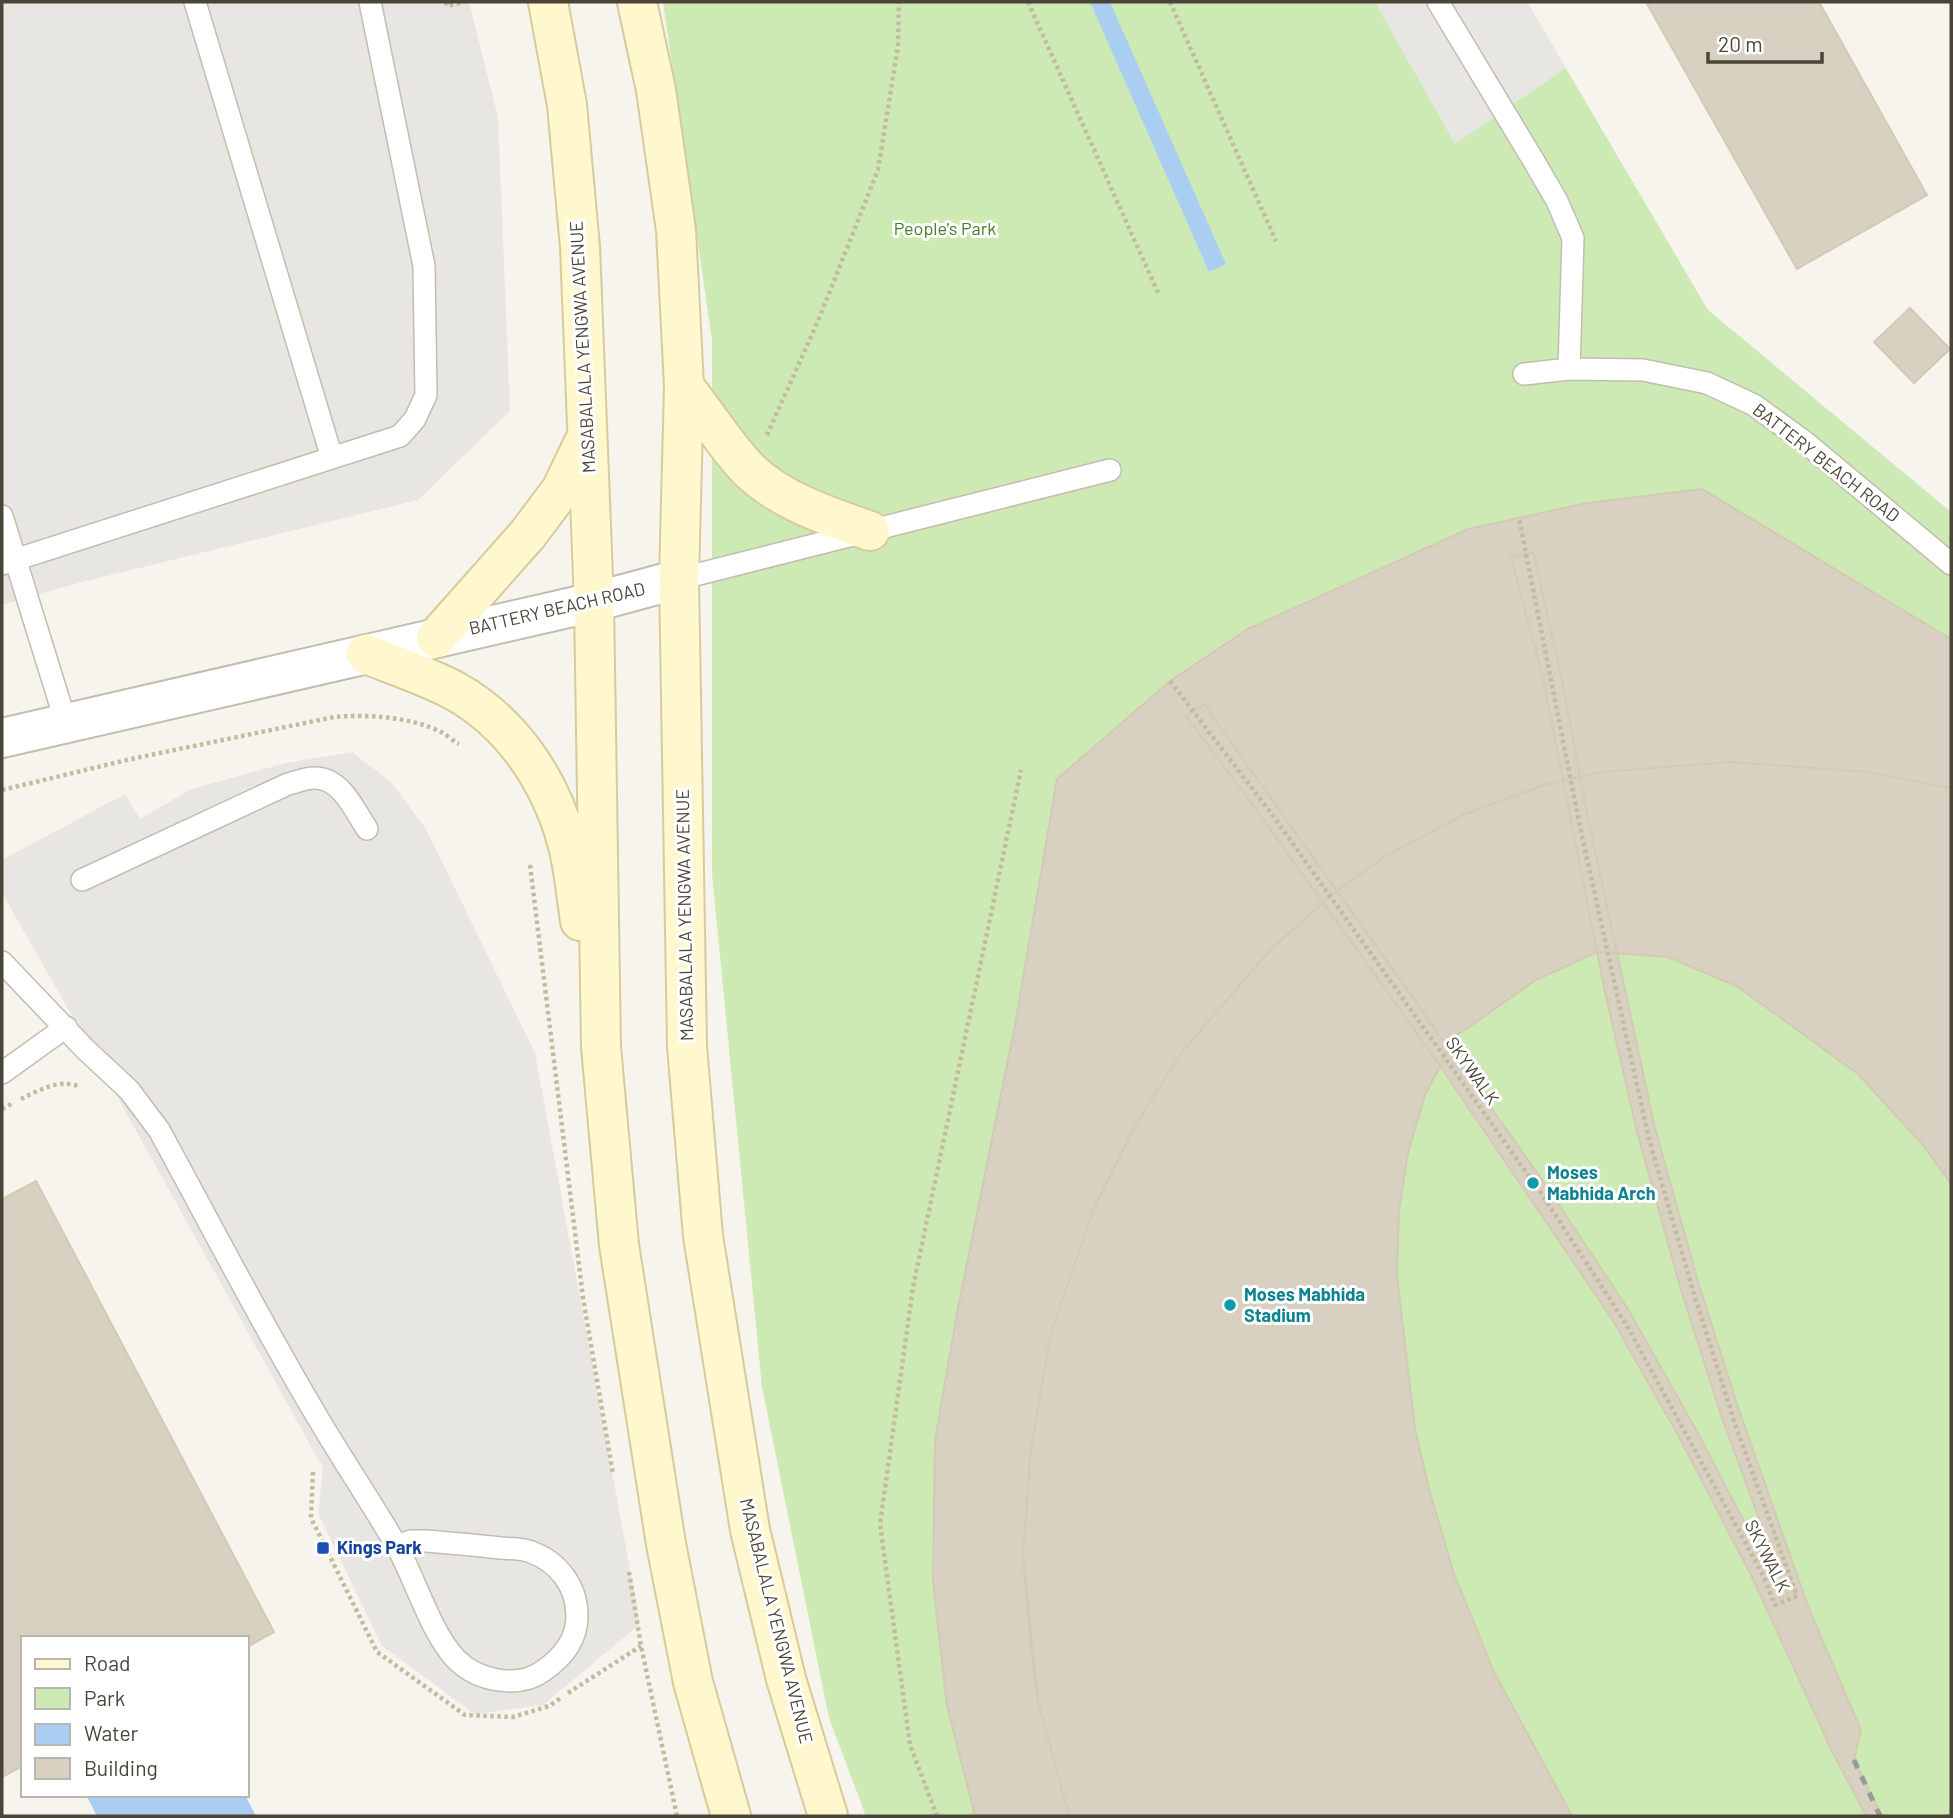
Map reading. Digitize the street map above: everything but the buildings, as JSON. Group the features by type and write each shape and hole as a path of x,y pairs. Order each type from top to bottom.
{"main road":[{"name":"MASABALALA YENGWA AVENUE","path":"548,2 568,118 580,247 594,602 601,1047 619,1245 666,1544 694,1682 732,1816"},
{"name":"MASABALALA YENGWA AVENUE","path":"637,2 656,89 676,230 684,386 679,579 687,1046 703,1236 750,1530 786,1678 828,1816"},
{"path":"684,386 750,471 786,496 818,513 870,531"},
{"path":"436,638 528,534 561,490 587,435"},
{"path":"366,654 456,692 491,716 519,744 544,783 567,842 601,1047"}],"street":[{"name":"BATTERY BEACH ROAD","path":"2,738 594,602 679,579"}],"lane":[{"path":"195,2 332,458"},
{"path":"9,562 400,436 415,419 426,395 424,266 370,2"},
{"path":"1438,2 1557,201 1573,238 1569,369"},
{"name":"BATTERY BEACH ROAD","path":"1524,374 1569,369 1643,370 1707,383 1754,405 1870,494 1951,564"},
{"name":"BATTERY BEACH ROAD","path":"679,579 1110,470"},
{"path":"2,516 9,562 66,723"},
{"path":"82,880 288,784 314,777 328,780 341,790 367,829"},
{"path":"2,962 85,1049 129,1090 159,1130 311,1407 397,1546 443,1642 456,1660 474,1673 514,1682 535,1677 554,1664 569,1648 577,1626 577,1601 567,1578 551,1562 530,1551 517,1549 426,1541 411,1541 397,1546"},
{"path":"2,1073 66,1027"}],"path":[{"path":"446,2 447,6 464,2"},
{"path":"750,471 818,321 878,170 898,46 899,2"},
{"path":"1028,2 1159,295"},
{"path":"1170,2 1276,241"},
{"name":"SKYWALK","path":"1170,681 1294,845 1543,1196 1626,1324 1763,1575 1775,1605 1797,1596 1735,1424 1693,1294 1649,1139 1580,827 1519,518"},
{"path":"2,790 131,759 359,714 405,721 441,732 459,744"},
{"path":"937,1816 910,1745 880,1524 913,1287 1021,770"},
{"path":"529,858 583,1298 615,1485"},
{"path":"628,1566 641,1646 677,1816"}],"green space":[{"name":"People's Park","path":"663,2 1527,2 1708,310 1951,512 1951,1816 866,1816 829,1718 762,1387 712,874 712,340"}],"shaded area":[{"path":"2,2 469,2 498,117 510,411 418,500 78,583 2,605"},
{"path":"1375,2 1527,2 1566,68 1455,144"},
{"path":"352,752 391,782 426,829 535,1053 640,1624 543,1705 475,1714 382,1646 318,1513 323,1468 2,893 2,860 125,794 140,819 191,789 286,763"}],"water":[{"path":"1090,2 1110,2 1226,264 1209,272"},
{"path":"87,1797 246,1797 256,1816 97,1816"}],"railway":[{"path":"1854,1760 1880,1816"}],"place":[{"name":"Moses Mabhida Arch","path":"1533,1183"},
{"name":"Moses Mabhida Stadium","path":"1230,1305"},
{"name":"Kings Park","path":"323,1548"}]}
